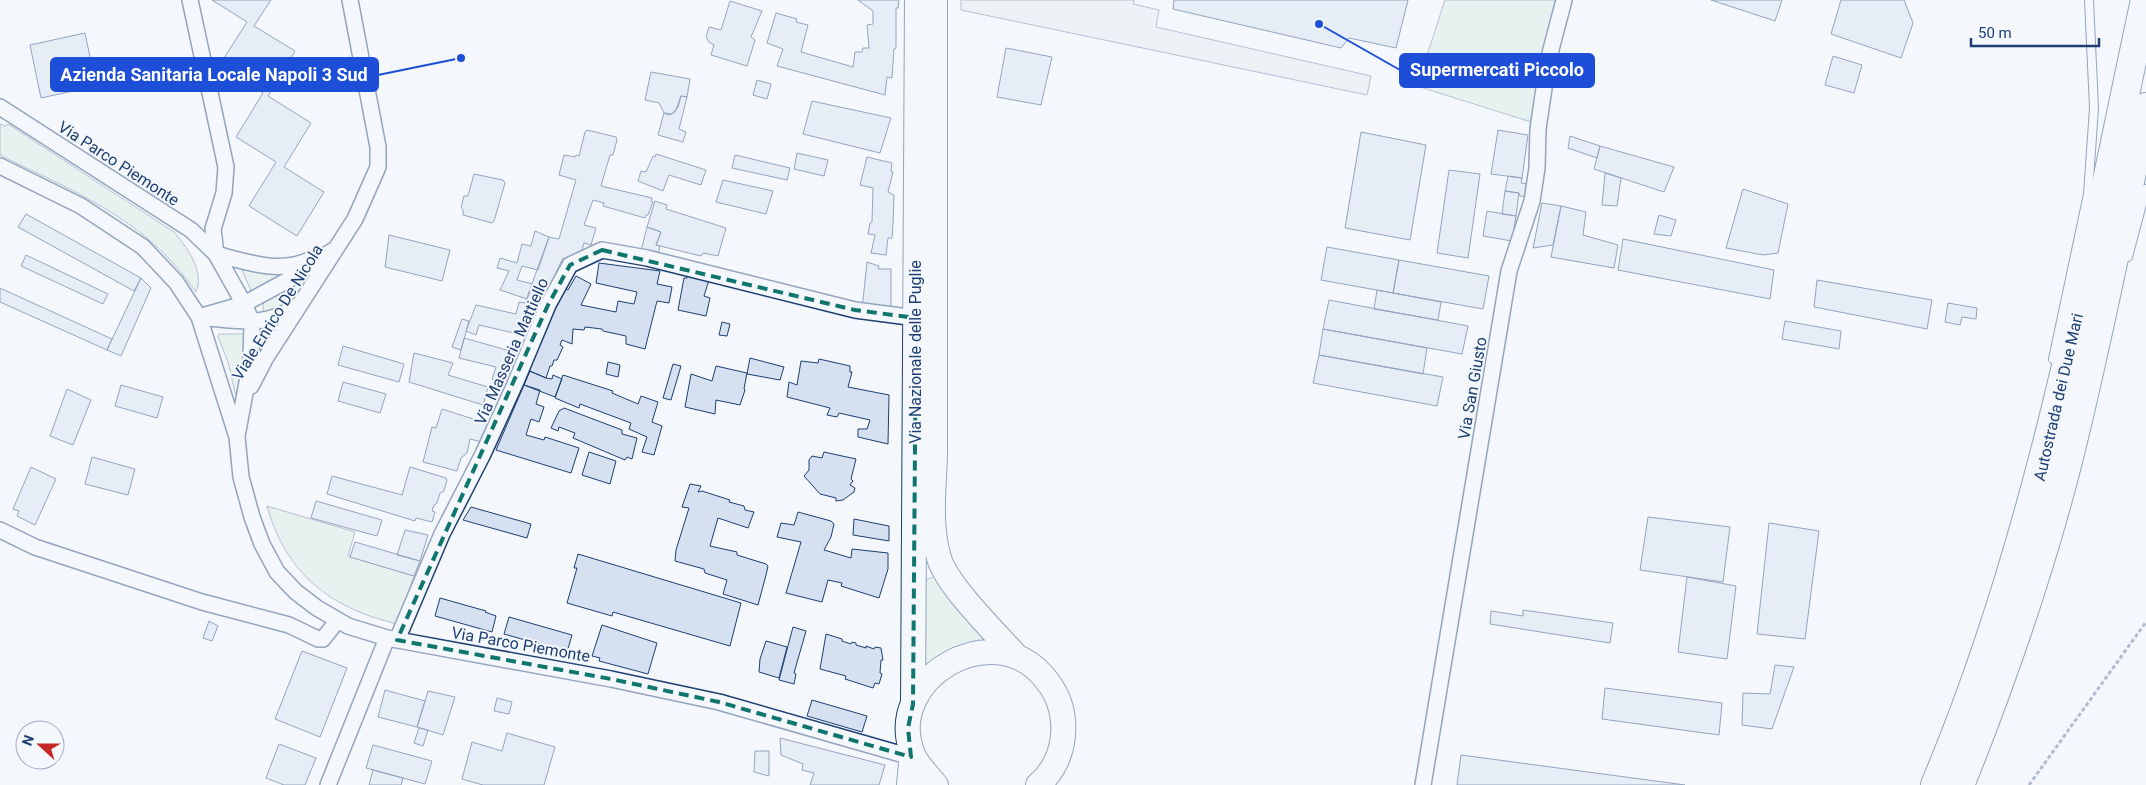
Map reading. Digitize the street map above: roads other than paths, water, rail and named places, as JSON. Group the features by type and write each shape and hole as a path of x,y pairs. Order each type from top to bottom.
{"highway":[{"name":"Autostrada dei Due Mari","path":"1945,783 2019,550 2044,460 2145,0"},
{"name":"Autostrada dei Due Mari","path":"1945,783 1984,724 2036,573 2075,430 2146,107"}],"main road":[{"name":"Via Nazionale delle Puglie","path":"909,785 912,754 908,728 913,704 917,0"},
{"name":"Via Nazionale delle Puglie","path":"935,0 935,454 932,524 939,559 957,590 1017,657 1038,670 1053,688 1063,710 1064,734 1058,758 1041,783"},
{"name":"Via Nazionale delle Puglie","path":"913,704 926,682 945,664 968,654 993,651 1017,657"},
{"name":"Via Nazionale delle Puglie","path":"912,754 924,772 936,785"}],"street":[{"path":"190,0 226,167 224,192 213,229 216,254"},
{"name":"Viale Enrico De Nicola","path":"246,395 265,359 355,219 378,167 378,147 350,0"},
{"name":"Via San Giusto","path":"1423,785 1509,271 1532,202 1537,168 1538,129 1548,61 1564,0"},
{"name":"Via Parco Piemonte","path":"0,106 191,230 216,254 244,304"},
{"path":"0,166 81,206 143,246 176,282 199,317 237,437"},
{"path":"199,317 244,304 290,280 337,248"},
{"name":"Via Parco Piemonte","path":"216,254 245,262 283,267 300,264 337,248"},
{"name":"Via Masseria Mattiello","path":"328,785 392,639 483,454 548,305 570,265 602,250 656,260 855,310 916,318"},
{"path":"199,317 252,322 269,320 285,314 302,302"},
{"name":"Viale Enrico De Nicola","path":"237,437 251,361 252,322 244,304"},
{"name":"Via Parco Piemonte","path":"237,437 241,477 252,517 265,551 277,572 296,592 337,621 392,639 611,678 719,702 912,754"},
{"path":"0,530 52,552 202,602 289,625 318,639 323,639 337,621"}],"lane":[{"path":"2051,369 2088,194 2094,108 2089,0"},
{"path":"2126,268 2146,189"},
{"path":"2036,573 2045,551 2093,396"},
{"path":"1945,783 1987,618"}],"place":[{"name":"Supermercati Piccolo","path":"1319,24"},
{"name":"Azienda Sanitaria Locale Napoli 3 Sud","path":"461,58"}]}
